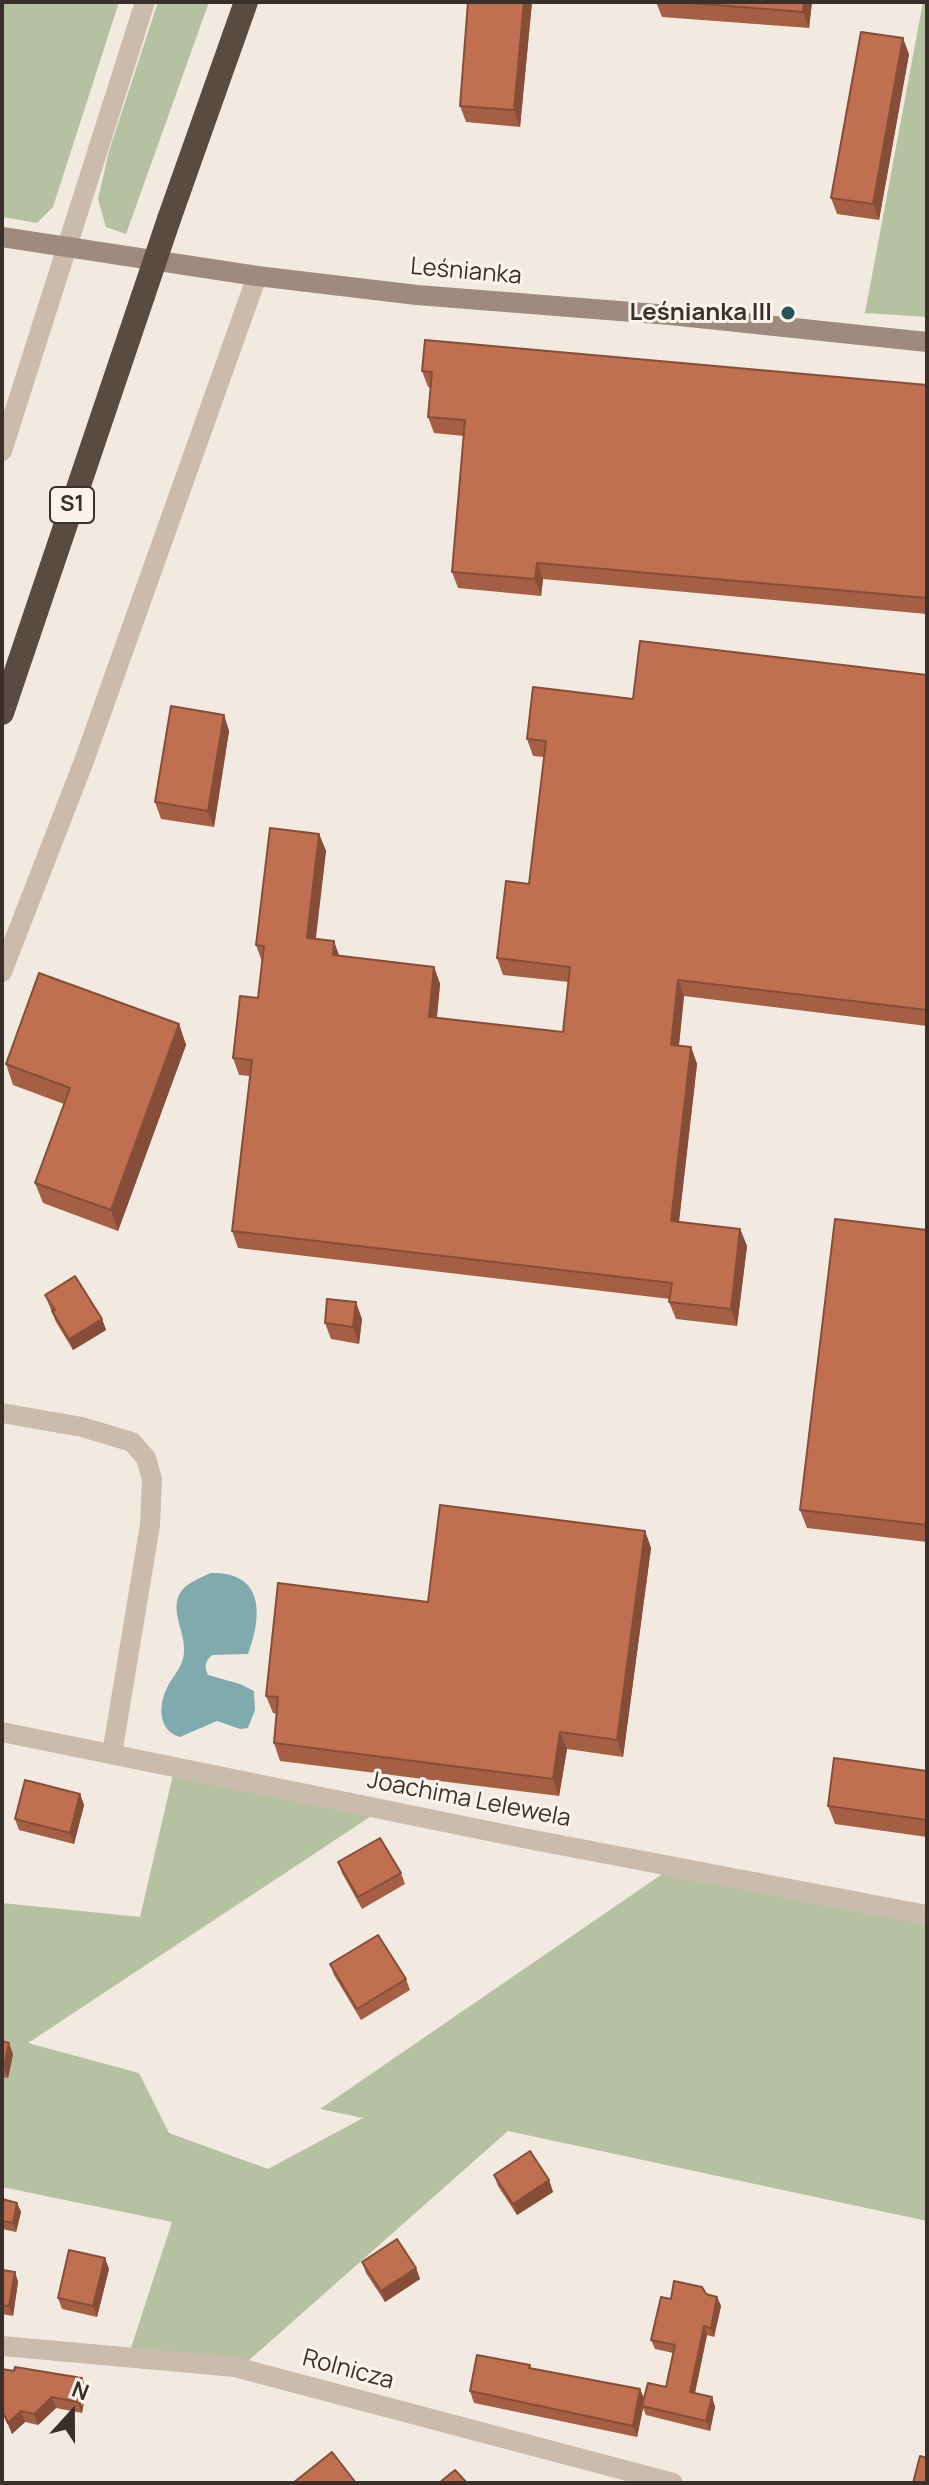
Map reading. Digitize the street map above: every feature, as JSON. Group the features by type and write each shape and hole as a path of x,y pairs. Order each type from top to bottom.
{"highway":[{"name":"S1","path":"2,713 246,2"}],"street":[{"path":"2,451 145,2"},
{"name":"Leśnianka","path":"2,237 257,276 417,295 670,315 927,342"},
{"path":"2,972 84,761 257,276"},
{"path":"2,1413 82,1427 132,1442 146,1458 152,1479 150,1525 112,1754"},
{"name":"Joachima Lelewela","path":"2,1732 518,1837 927,1915"},
{"name":"Rolnicza","path":"2,2346 235,2367 673,2483"}],"green space":[{"path":"2,2 119,2 53,207 37,223 2,217"},
{"path":"158,2 209,2 126,234 106,227 98,199 109,151"},
{"path":"923,2 927,2 927,317 865,313"},
{"path":"175,1766 382,1809 28,2043 139,2073 169,2133 268,2169 363,2118 320,2109 674,1866 927,1915 927,2221 508,2131 247,2362 128,2357 172,2222 2,2187 2,1903 140,1917"}],"water":[{"path":"210,1573 228,1574 241,1579 250,1587 255,1598 256,1625 248,1654 212,1655 206,1667 208,1675 254,1691 255,1710 248,1728 240,1729 217,1721 180,1737 168,1730 161,1711 166,1690 183,1657 184,1644 177,1602 185,1587"}],"building":[{"path":"468,2 524,2 514,110 460,106"},
{"path":"677,2 804,2 803,12"},
{"path":"861,32 903,38 873,204 831,198"},
{"path":"425,340 927,385 927,598 537,563 535,579 452,572 465,420 428,417 432,372 422,371"},
{"path":"640,641 927,675 927,1010 678,980 671,1045 691,1047 671,1221 740,1229 731,1309 669,1302 672,1283 232,1231 252,1060 233,1058 240,996 258,998 264,946 256,945 270,828 319,834 307,938 334,941 333,955 434,967 429,1017 563,1032 570,967 497,958 506,881 529,884 546,741 527,739 533,687 633,699"},
{"path":"171,706 224,715 208,811 155,802"},
{"path":"39,973 179,1024 111,1210 35,1183 70,1088 6,1064"},
{"path":"835,1219 927,1230 927,1525 800,1510"},
{"path":"75,1276 102,1319 69,1339 45,1295"},
{"path":"327,1299 356,1302 353,1327 325,1323"},
{"path":"440,1505 645,1531 617,1740 560,1732 553,1779 274,1743 278,1697 266,1696 278,1583 428,1602"},
{"path":"834,1758 927,1771 927,1820 828,1806"},
{"path":"25,1780 80,1794 70,1833 15,1819"},
{"path":"380,1838 401,1873 358,1897 338,1862"},
{"path":"378,1935 406,1979 357,2009 330,1964"},
{"path":"2,2041 9,2043 4,2067 2,2066"},
{"path":"530,2151 549,2180 513,2204 494,2175"},
{"path":"2,2199 17,2203 13,2223 2,2221"},
{"path":"397,2239 416,2268 381,2291 362,2262"},
{"path":"69,2250 105,2258 93,2306 58,2298"},
{"path":"2,2270 15,2272 9,2306 2,2305"},
{"path":"674,2281 702,2287 706,2294 717,2297 711,2328 704,2326 690,2392 712,2397 706,2421 642,2406 648,2383 666,2387 675,2345 651,2340 661,2297 671,2299"},
{"path":"477,2355 640,2389 633,2426 470,2391"},
{"path":"15,2367 82,2378 78,2402 52,2397 34,2414 21,2411 8,2423 2,2410 2,2369 14,2371"},
{"path":"332,2452 356,2483 293,2483"},
{"path":"920,2456 927,2458 927,2483 913,2483"},
{"path":"455,2470 467,2483 439,2483"}],"place":[{"name":"Leśnianka III","path":"788,313"}]}
